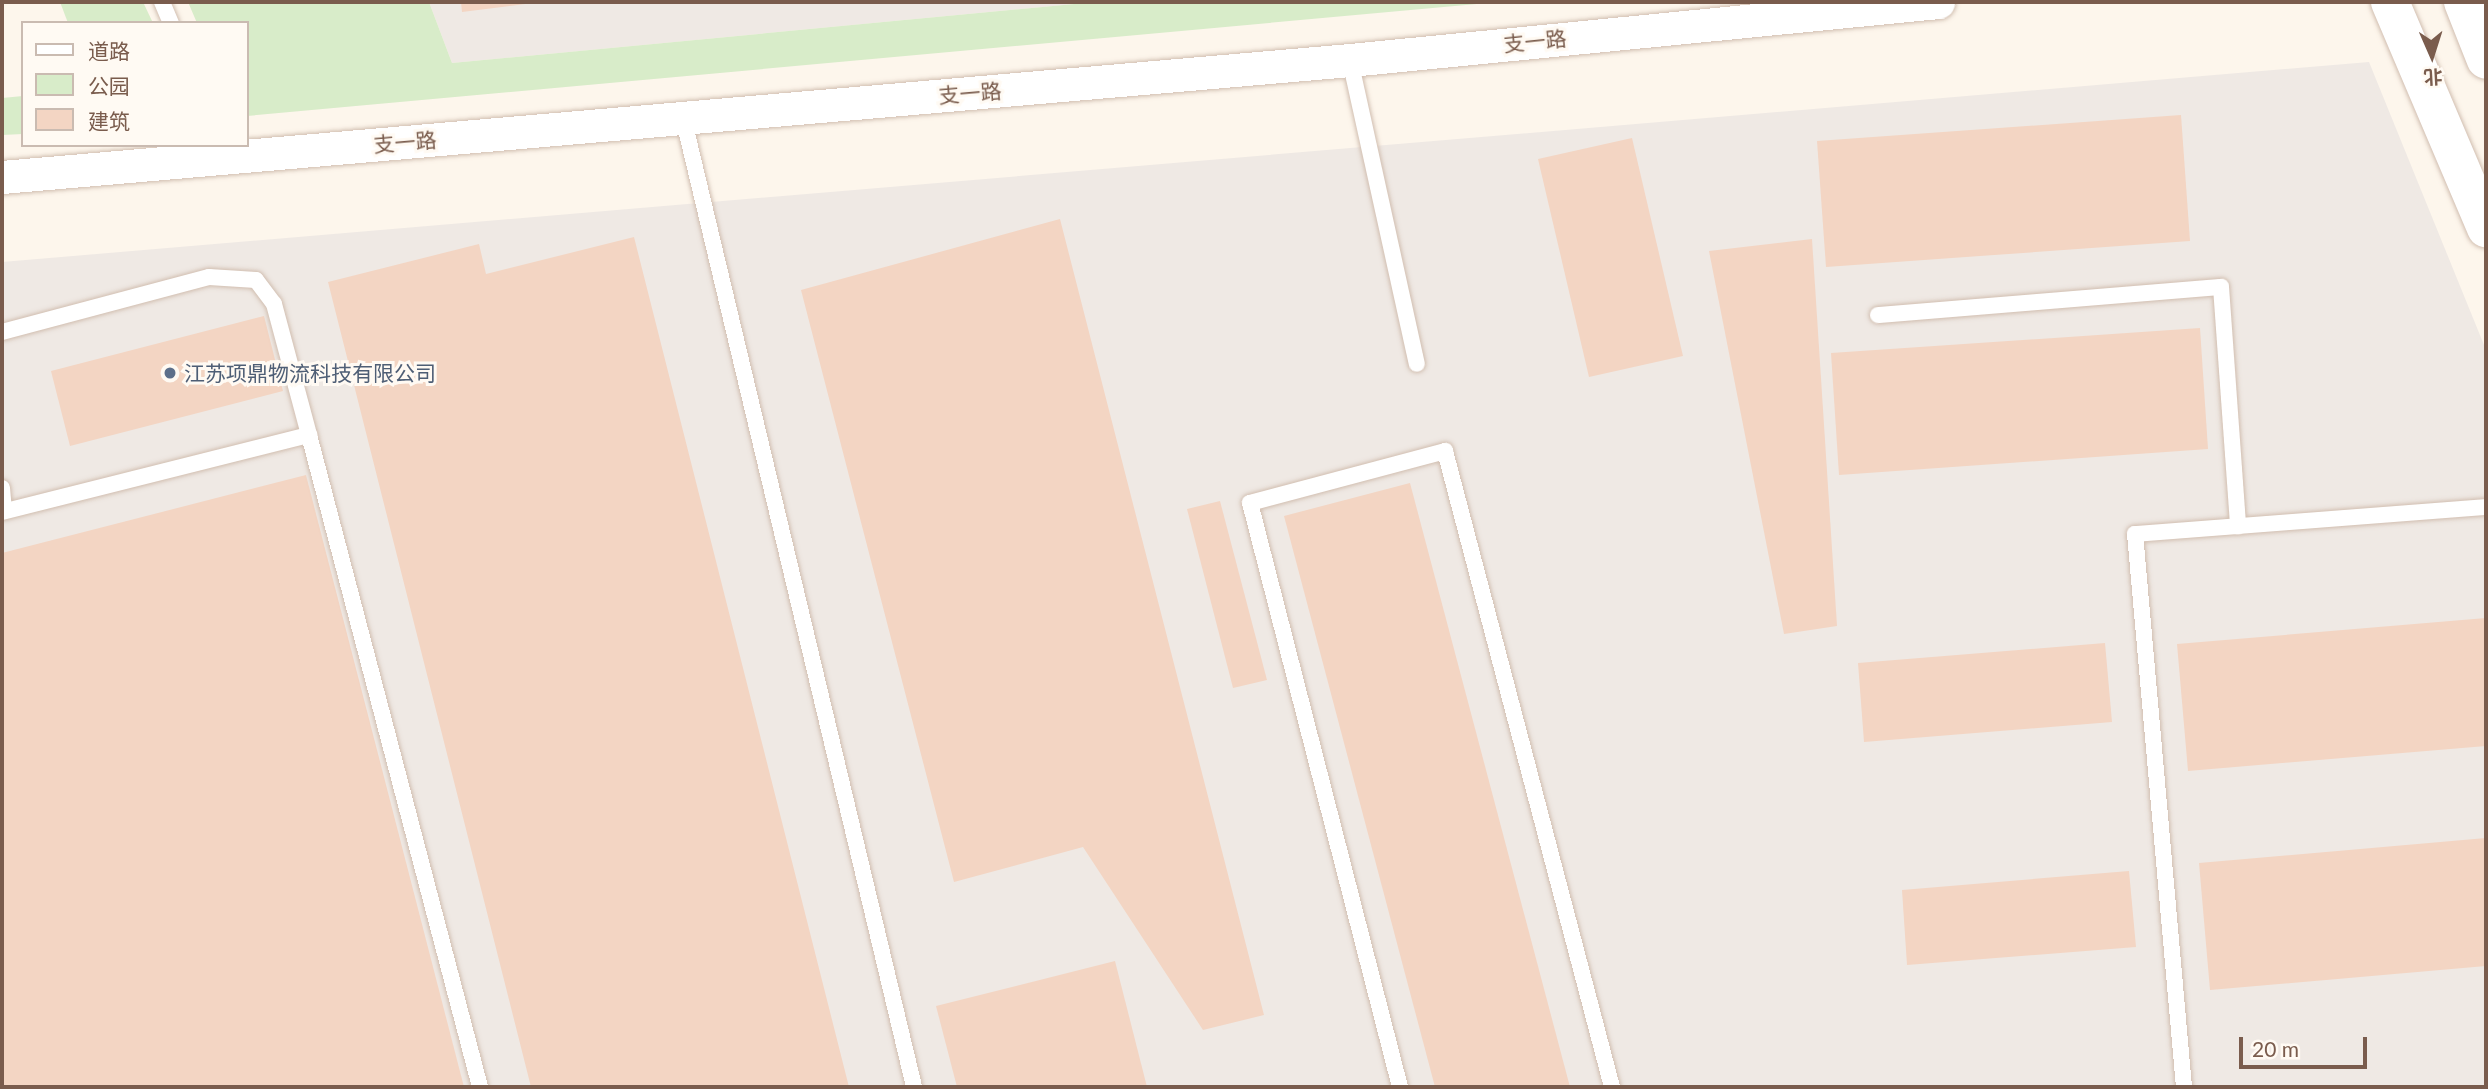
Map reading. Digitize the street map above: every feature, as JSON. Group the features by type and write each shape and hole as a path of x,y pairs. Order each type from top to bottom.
{"main road":[{"path":"2390,2 2486,228"},
{"path":"2463,2 2486,60"}],"street":[{"name":"支一路","path":"2,177 227,151 683,117 1350,60 1938,2"}],"lane":[{"path":"162,2 170,21"},
{"path":"1350,60 1417,364"},
{"path":"683,117 914,1087"},
{"path":"2,331 209,277 256,280 274,304 480,1087"},
{"path":"1878,315 2221,287 2238,526"},
{"path":"2,488 3,511 309,435"},
{"path":"1400,1087 1250,503 1445,451 1612,1087"},
{"path":"2184,1087 2135,534 2486,507"}],"shaded area":[{"path":"429,2 1095,2 452,63"},
{"path":"2369,62 2486,350 2486,1087 2,1087 2,262"}],"green space":[{"path":"60,2 143,2 152,21 67,21"},
{"path":"188,2 429,2 452,63 1095,2 1499,2 248,116 248,21 196,21"},
{"path":"21,96 21,134 2,135 2,98"}],"building":[{"path":"461,2 533,2 533,3 462,12"},
{"path":"2181,115 2190,241 1826,267 1817,141"},
{"path":"1632,138 1683,356 1589,377 1538,159"},
{"path":"1060,219 1264,1015 1203,1030 1083,847 954,882 801,290"},
{"path":"634,237 849,1087 531,1087 328,282 479,244 486,274"},
{"path":"1812,239 1837,626 1784,634 1709,251"},
{"path":"264,316 283,391 70,446 51,371"},
{"path":"2200,328 2208,449 1839,475 1831,353"},
{"path":"306,475 464,1087 2,1087 2,553"},
{"path":"1410,483 1570,1087 1435,1087 1284,516"},
{"path":"1220,501 1267,680 1233,688 1187,509"},
{"path":"2486,618 2486,746 2188,771 2177,644"},
{"path":"2105,643 2112,722 1864,742 1858,663"},
{"path":"2486,838 2486,966 2210,990 2199,863"},
{"path":"2129,871 2136,947 1907,965 1902,890"},
{"path":"1115,961 1147,1087 957,1087 936,1006"}],"place":[{"name":"江苏项鼎物流科技有限公司","path":"170,373"}]}
